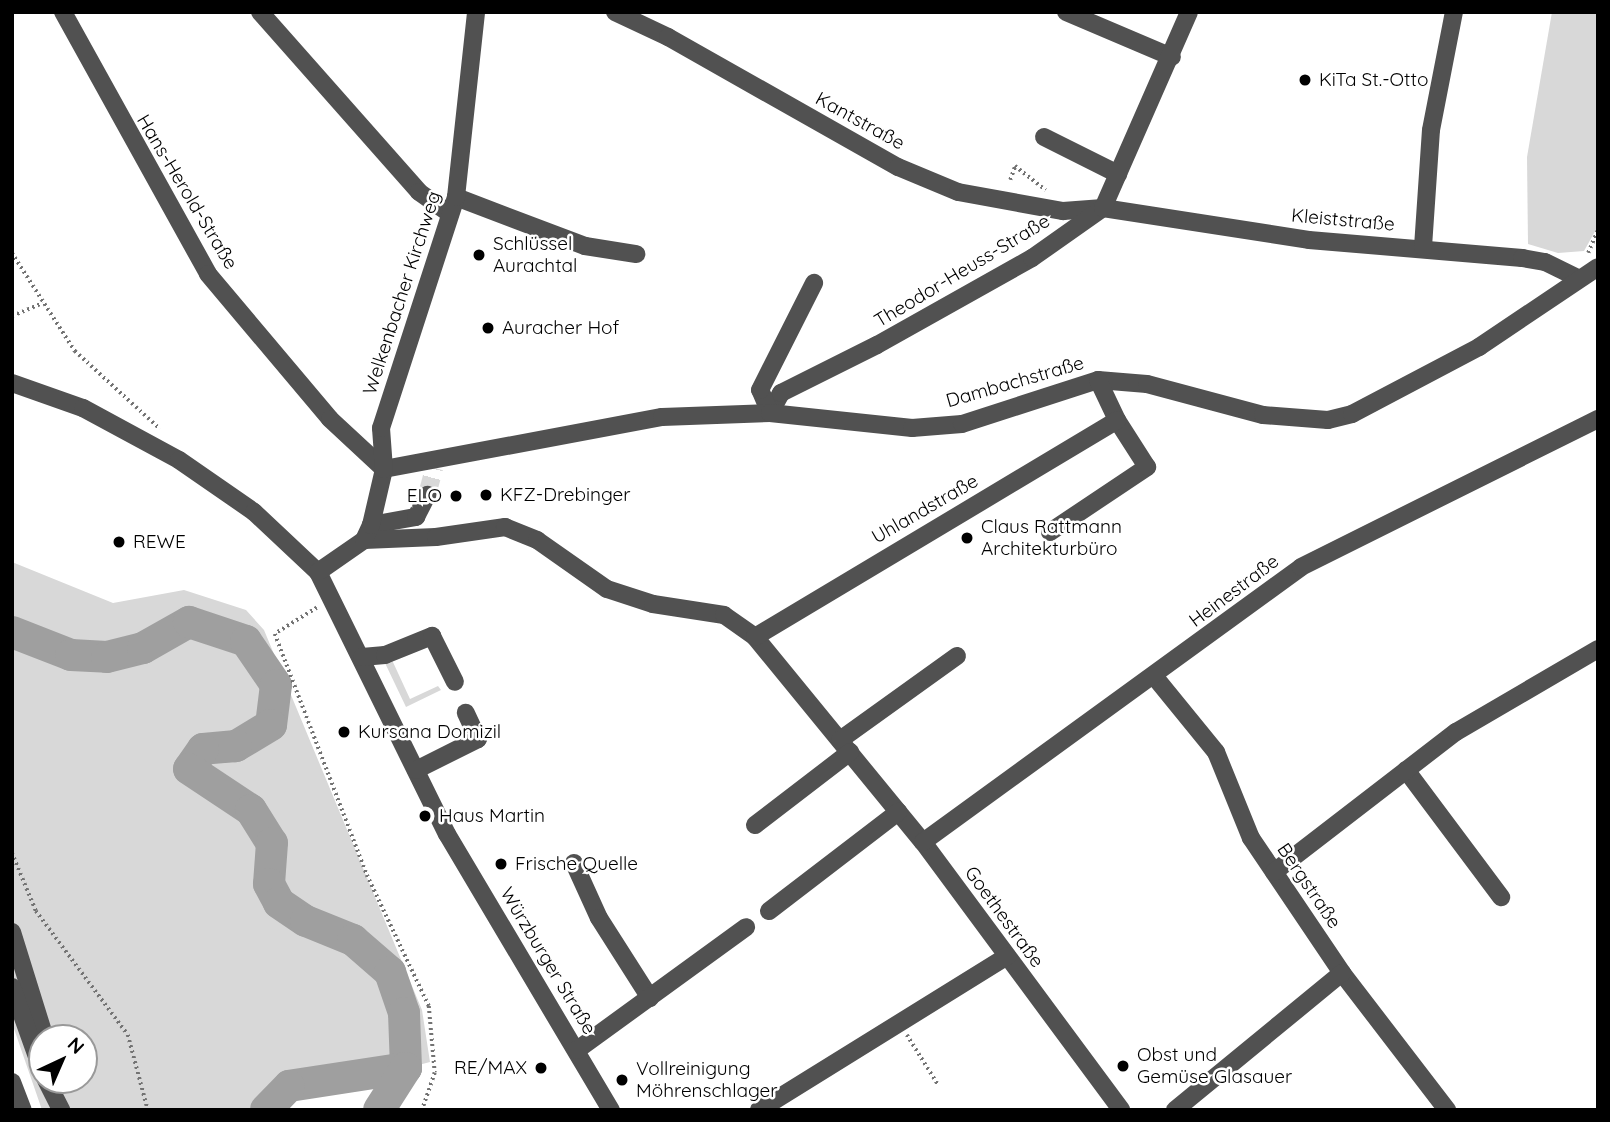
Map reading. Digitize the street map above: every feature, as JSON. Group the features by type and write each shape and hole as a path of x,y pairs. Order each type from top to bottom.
{"street":[{"name":"Hans-Herold-Straße","path":"63,12 208,274 330,419 384,469"},
{"path":"260,12 419,192 450,214"},
{"name":"Welkenbacher Kirchweg","path":"367,533 384,469 381,428 456,197 475,12"},
{"name":"Kantstraße","path":"615,12 668,37 898,167 958,192 1063,211 1102,208"},
{"path":"1066,12 1172,57"},
{"name":"Theodor-Heuss-Straße","path":"769,413 781,393 1032,258 1102,208 1172,57 1189,12"},
{"path":"1423,247 1430,130 1454,12"},
{"path":"1044,137 1118,174"},
{"path":"456,197 585,246 636,254"},
{"name":"Kleiststraße","path":"1102,208 1309,240 1423,247 1545,262 1578,278"},
{"name":"Dambachstraße","path":"384,469 436,464 662,417 769,413 912,428 962,424 1098,380 1147,384 1263,415 1328,420 1352,414 1479,347 1598,267"},
{"path":"769,413 760,390 814,283"},
{"path":"1050,531 1147,467 1117,420 1098,380"},
{"name":"Würzburger Straße","path":"12,383 83,408 179,460 254,512 318,572 334,597 446,834 611,1110"},
{"name":"Heinestraße","path":"923,842 1301,567 1598,419"},
{"name":"Uhlandstraße","path":"755,637 1117,420"},
{"path":"318,572 367,533 416,517 427,495"},
{"name":"Goethestraße","path":"367,533 436,537 505,527 537,540 607,589 653,604 724,615 755,637 923,842 1121,1110"},
{"path":"362,657 385,655 432,636 455,682"},
{"path":"1274,872 1456,732 1598,649"},
{"path":"755,825 845,746 957,656"},
{"name":"Bergstraße","path":"1154,676 1216,752 1251,838 1436,1106"},
{"path":"416,770 478,738 466,713"},
{"path":"1406,771 1501,897"},
{"path":"769,911 898,812"},
{"path":"573,863 599,918 650,998"},
{"path":"577,1050 746,927"},
{"path":"12,932 41,1024"},
{"path":"759,1110 1007,956"},
{"path":"1175,1110 1342,973"},
{"path":"12,987 28,1032"},
{"path":"12,1082 23,1110"},
{"path":"54,1094 61,1110"}],"path":[{"path":"1010,180 1015,166 1046,190"},
{"path":"12,253 75,351 163,431"},
{"path":"12,316 42,303"},
{"path":"334,597 275,635 367,875 429,1006 435,1073 422,1110"},
{"path":"12,853 36,911 128,1035 148,1110"},
{"path":"901,1024 939,1086"}],"shaded area":[{"path":"1552,12 1598,12 1598,226 1584,251 1558,253 1528,244 1527,157"},
{"path":"12,562 113,603 184,590 246,610 264,630 422,1010 430,1062 248,1110 42,1110 36,1094 98,1094 98,1024 28,1024 28,1069 12,1023"},
{"path":"392,660 410,699 438,686 441,690 406,707 385,663"}],"waterway":[{"path":"12,632 71,655 107,657 143,648 189,622 246,641 276,685 271,725 236,746 203,749 189,769 251,810 272,843 269,884 279,903 306,921 353,940 390,972 404,1013 406,1068 289,1086 266,1110"},
{"path":"379,1110 406,1068"}],"tunnel":[{"path":"427,495 434,468"}],"place":[{"name":"KiTa St.-Otto","path":"1305,80"},
{"name":"Schlüssel Aurachtal","path":"479,255"},
{"name":"Auracher Hof","path":"488,328"},
{"name":"KFZ-Drebinger","path":"486,495"},
{"name":"ELO","path":"456,496"},
{"name":"Claus Rattmann Architekturbüro","path":"967,538"},
{"name":"REWE","path":"119,542"},
{"name":"Kursana Domizil","path":"344,732"},
{"name":"Haus Martin","path":"425,816"},
{"name":"Frische Quelle","path":"501,864"},
{"name":"Obst und Gemüse Glasauer","path":"1123,1066"},
{"name":"RE/MAX","path":"541,1068"},
{"name":"Vollreinigung Möhrenschlager","path":"622,1080"}]}
